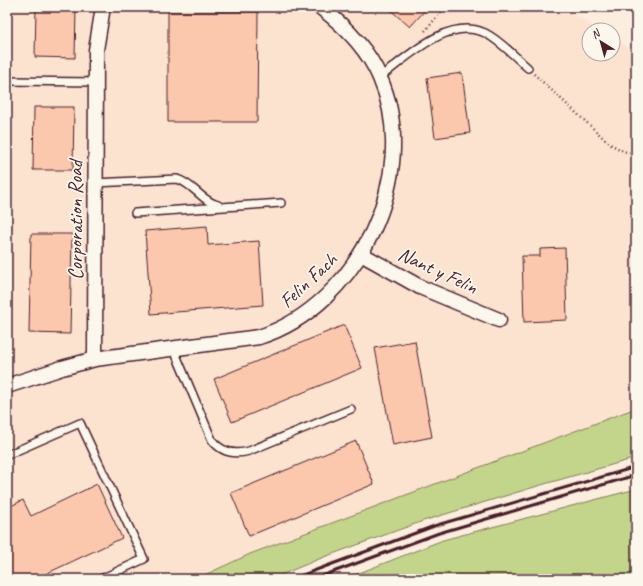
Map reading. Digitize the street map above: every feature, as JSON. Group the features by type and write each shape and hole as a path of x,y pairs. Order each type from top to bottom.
{"street":[{"name":"Corporation Road","path":"95,359 96,50 103,7"},
{"name":"Felin Fach","path":"7,386 95,359 174,350 259,337 280,330 310,310 334,289 349,272 361,254 381,212 390,178 393,155 392,120 387,97 380,77 355,39 338,21 320,7"},
{"name":"Nant y Felin","path":"361,254 420,287 499,320"}],"lane":[{"path":"380,77 444,33 467,28 486,34 528,68"},
{"path":"7,81 96,82"},
{"path":"95,183 178,179 189,184 207,202 224,207"},
{"path":"135,213 281,203"},
{"path":"174,350 209,435 215,444 228,451 240,453 249,451 351,409"},
{"path":"7,455 80,423 144,559 101,579"}],"path":[{"path":"528,68 610,144 623,151 636,155"}],"shaded area":[{"path":"7,7 562,7 586,22 581,22 581,62 621,62 621,43 635,52 636,408 250,554 196,579 7,579"}],"green space":[{"path":"636,408 636,458 426,520 324,557 271,579 196,579 250,554"},
{"path":"636,489 636,579 344,579 443,540"}],"building":[{"path":"36,7 76,7 75,58 35,57"},
{"path":"387,7 428,7 410,27"},
{"path":"168,12 258,12 257,122 168,122"},
{"path":"462,73 470,133 435,138 427,78"},
{"path":"34,107 74,107 73,170 33,170"},
{"path":"207,226 208,245 259,241 263,305 151,314 145,231"},
{"path":"31,234 72,234 70,334 29,333"},
{"path":"565,248 567,320 524,322 522,256 540,256 540,249"},
{"path":"344,325 362,368 232,422 214,379"},
{"path":"415,341 432,437 393,445 375,348"},
{"path":"356,441 374,484 249,536 231,493"},
{"path":"97,484 122,538 35,579 7,579 7,508 23,500 31,516"}],"railway":[{"path":"292,579 437,525 636,467"},
{"path":"314,579 439,533 636,475"}]}
